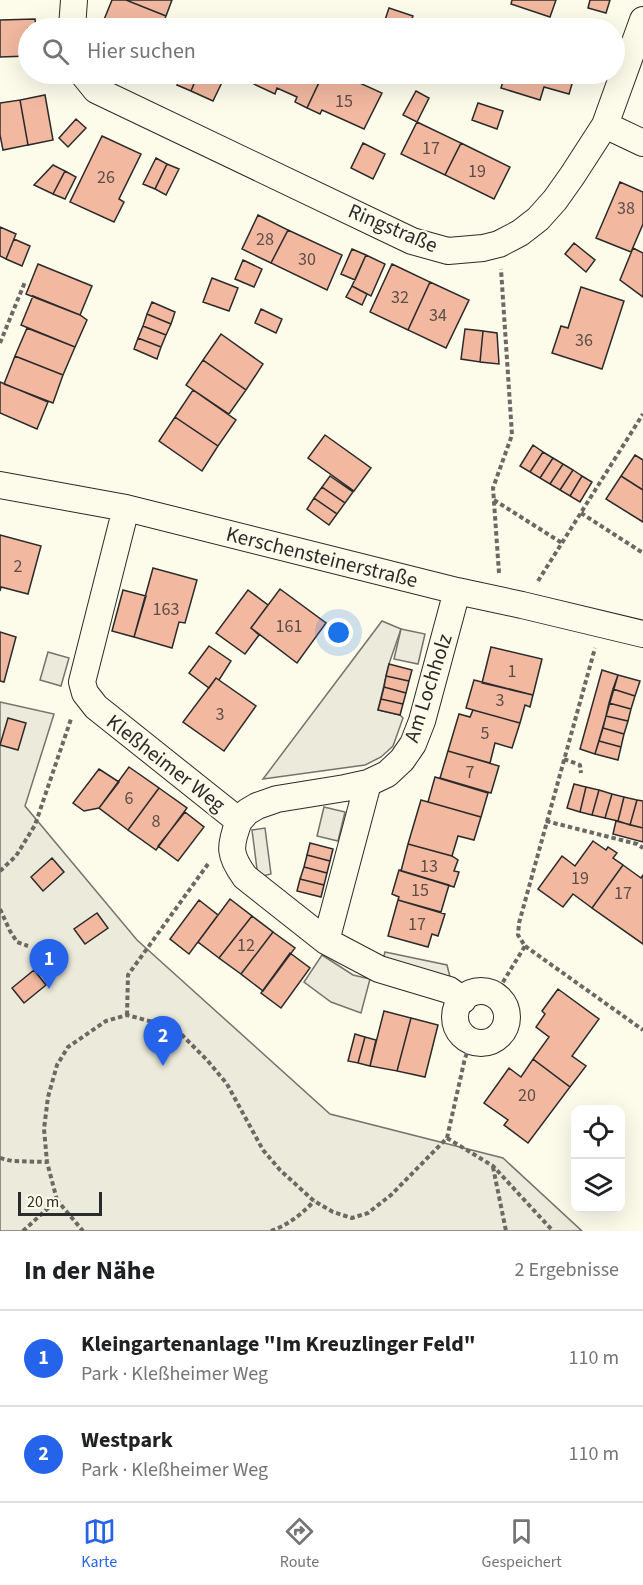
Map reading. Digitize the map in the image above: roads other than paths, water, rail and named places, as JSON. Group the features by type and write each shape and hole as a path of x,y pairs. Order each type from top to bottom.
{"street":[{"path":"73,18 74,0"},
{"name":"Ringstraße","path":"625,70 643,20"},
{"name":"Ringstraße","path":"91,84 96,90 412,241 448,251 464,251 499,244 520,233 538,219 566,184 605,125 620,84"},
{"path":"605,125 643,143"},
{"name":"Kerschensteinerstraße","path":"0,485 126,508 457,591 643,634"},
{"name":"Kleßheimer Weg","path":"126,508 82,682 85,693 96,707 239,821 233,836 232,850 234,864 244,877 326,941 379,969 449,990 463,1000"},
{"name":"Am Lochholz","path":"239,821 246,812 277,799 368,783 387,774 402,760 413,744 422,721 457,591"},
{"path":"326,941 368,783"},
{"path":"478,992 495,995 506,1008 506,1025 502,1032 489,1042 472,1042 465,1037 459,1031 456,1023 456,1014 463,1000 470,994 478,992"}],"place":[{"name":"Kleingartenanlage \"Im Kreuzlinger Feld\"","path":"49,989"},
{"name":"Westpark","path":"163,1066"}]}
